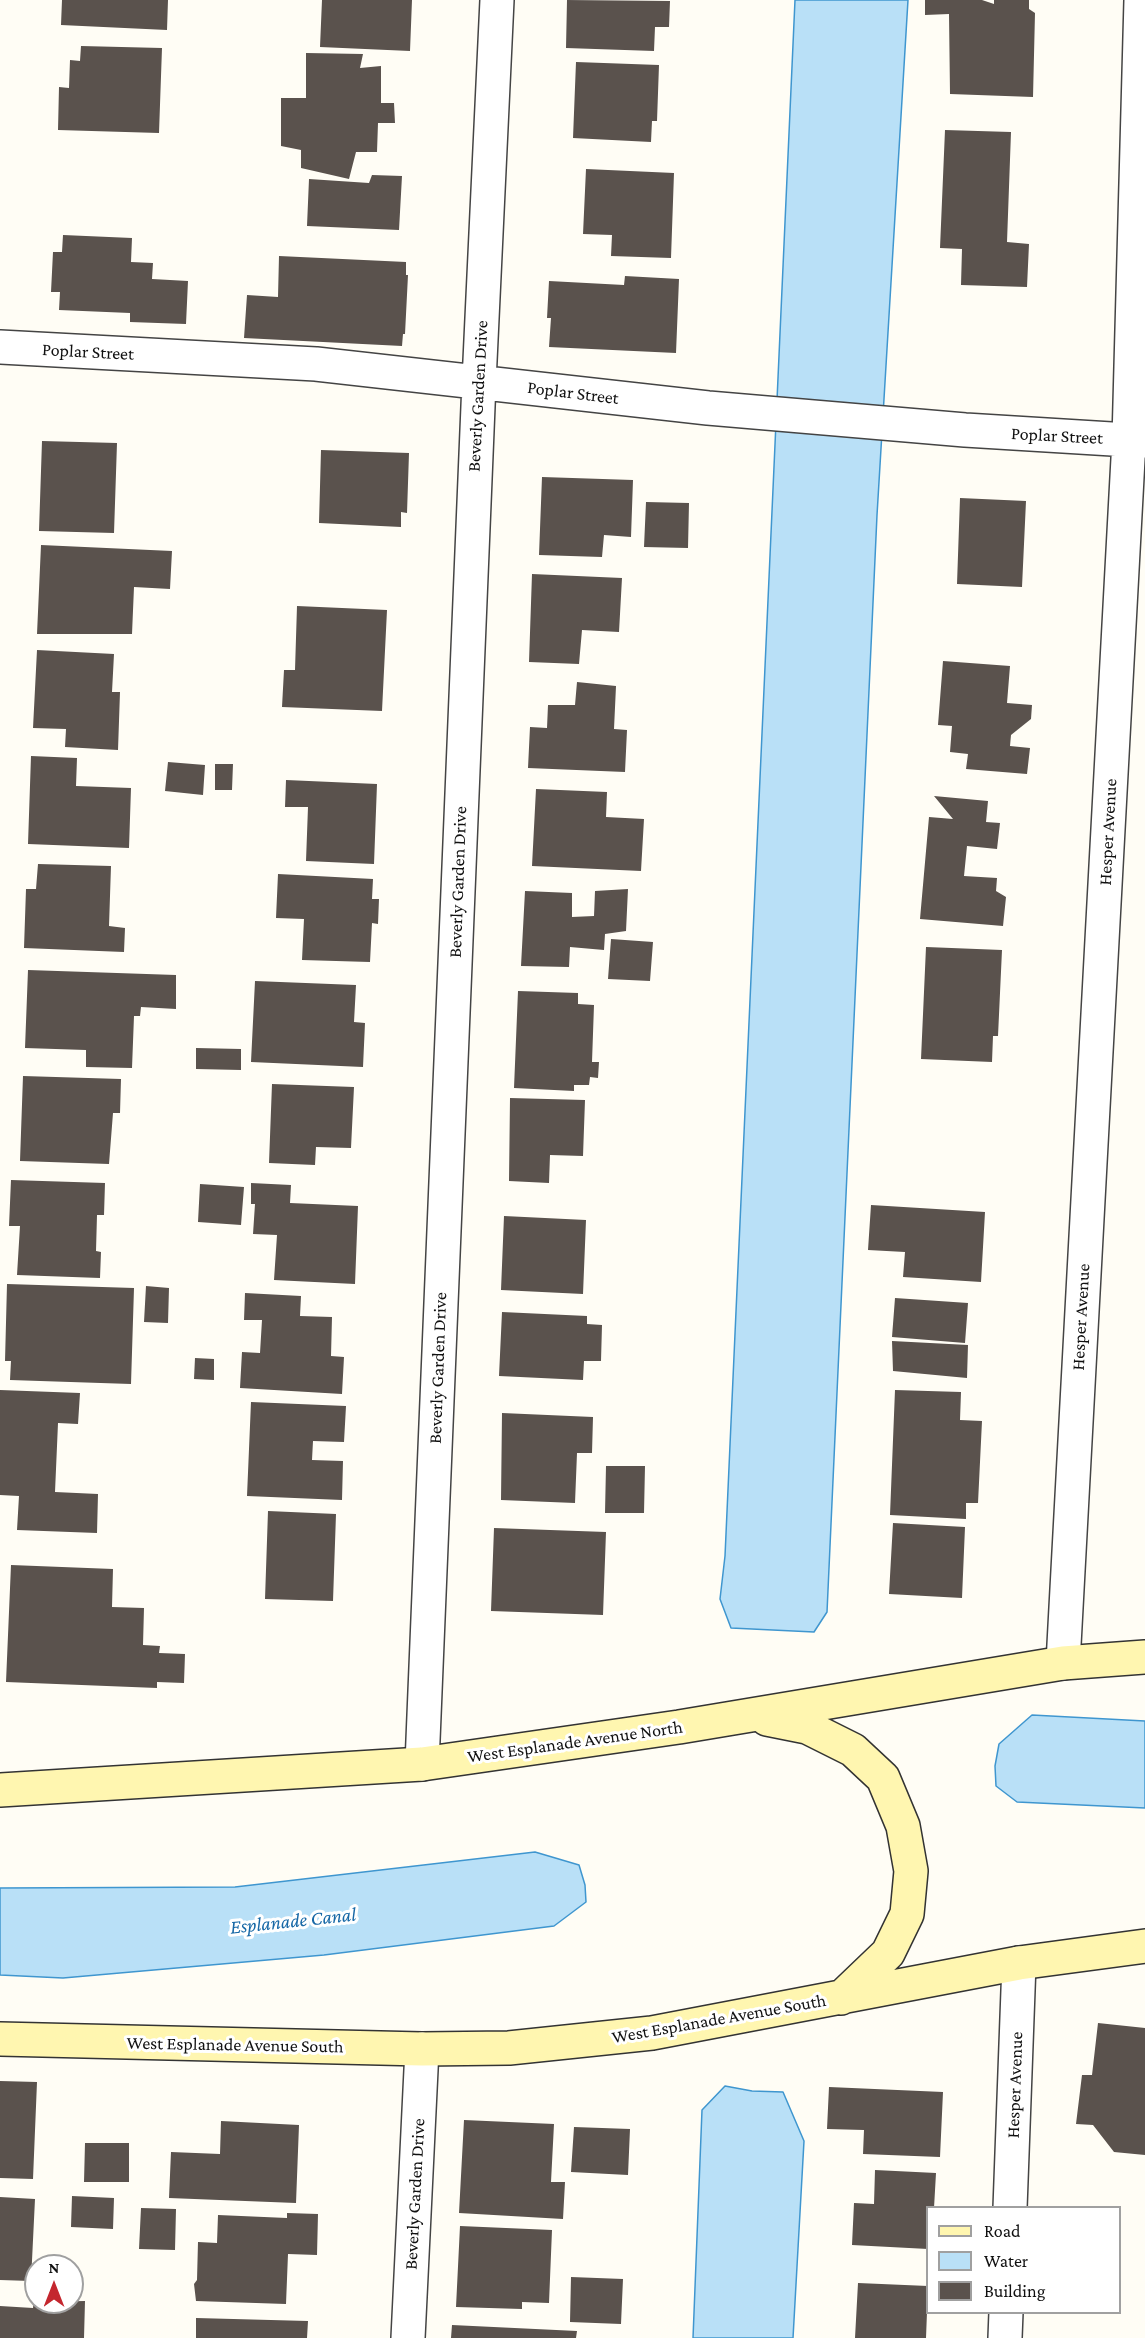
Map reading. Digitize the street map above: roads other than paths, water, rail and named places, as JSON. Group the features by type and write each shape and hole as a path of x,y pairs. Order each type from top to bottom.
{"main road":[{"name":"West Esplanade Avenue North","path":"0,1790 422,1764 748,1716 1063,1663 1145,1657"},
{"path":"748,1716 807,1727 853,1750 883,1778 903,1826 910,1871 906,1914 888,1953 841,1998"},
{"name":"West Esplanade Avenue South","path":"0,2039 422,2049 509,2048 652,2034 1019,1963 1145,1946"}],"street":[{"name":"Beverly Garden Drive","path":"422,1764 497,0"},
{"name":"Hesper Avenue","path":"1063,1663 1137,440 1141,0"},
{"name":"Poplar Street","path":"0,347 316,364 708,408 965,430 1137,440"},
{"name":"Hesper Avenue","path":"1010,2206 1019,1963"},
{"name":"Beverly Garden Drive","path":"408,2338 422,2049"},
{"path":"1005,2338 1006,2314"}],"water":[{"path":"795,0 908,0 877,515 827,1612 814,1632 731,1628 720,1599 725,1556"},
{"path":"1032,1715 1145,1721 1145,1808 1017,1802 996,1786 995,1766 999,1744"},
{"name":"Esplanade Canal","path":"535,1852 579,1865 585,1885 586,1902 554,1926 324,1955 63,1978 0,1975 0,1888 235,1887"},
{"path":"725,2086 752,2091 783,2092 804,2141 793,2338 693,2338 702,2110"}]}
